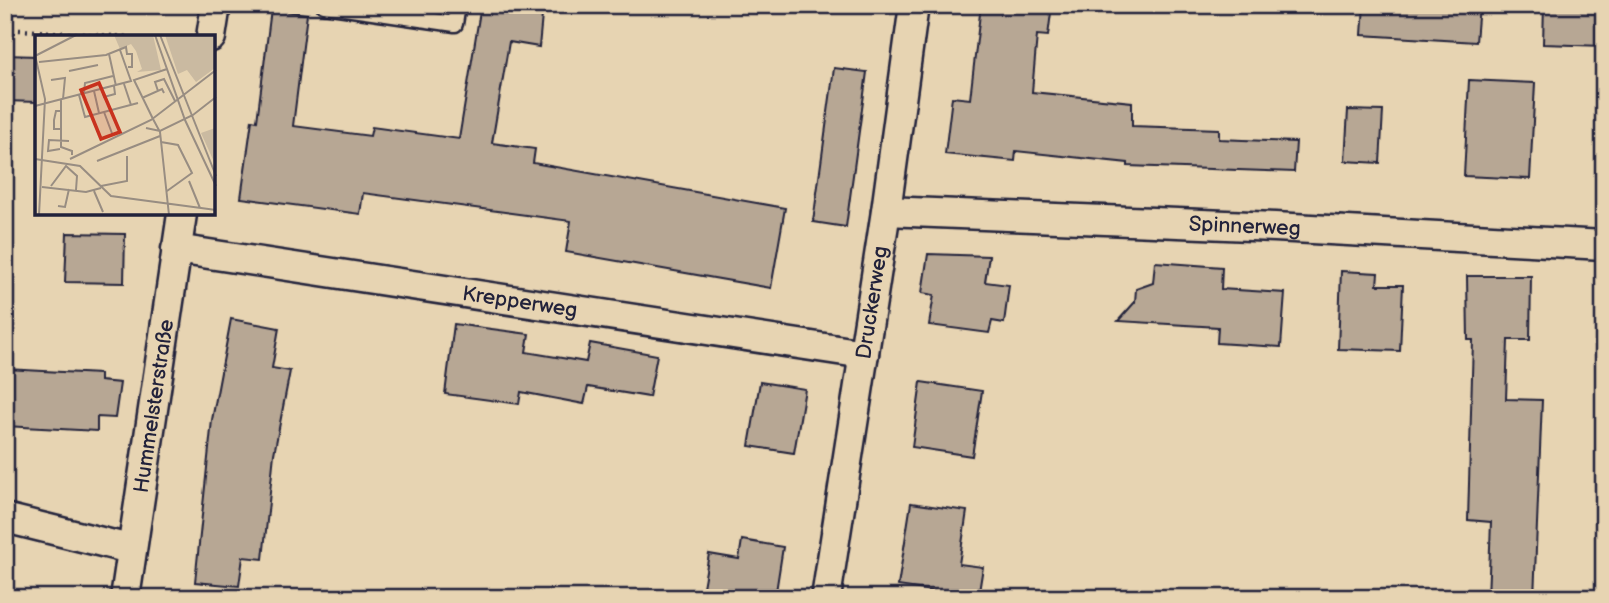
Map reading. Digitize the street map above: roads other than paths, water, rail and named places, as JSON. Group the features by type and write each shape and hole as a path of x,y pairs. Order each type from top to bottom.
{"street":[{"path":"211,35 216,5"},
{"name":"Druckerweg","path":"826,598 886,211 914,5"},
{"name":"Spinnerweg","path":"886,211 1275,227 1604,245"},
{"name":"Hummelsterstraße","path":"125,598 182,215"},
{"name":"Krepperweg","path":"176,249 864,354"},
{"path":"5,518 130,550"}],"lane":[{"path":"324,5 455,24 458,5"}]}
